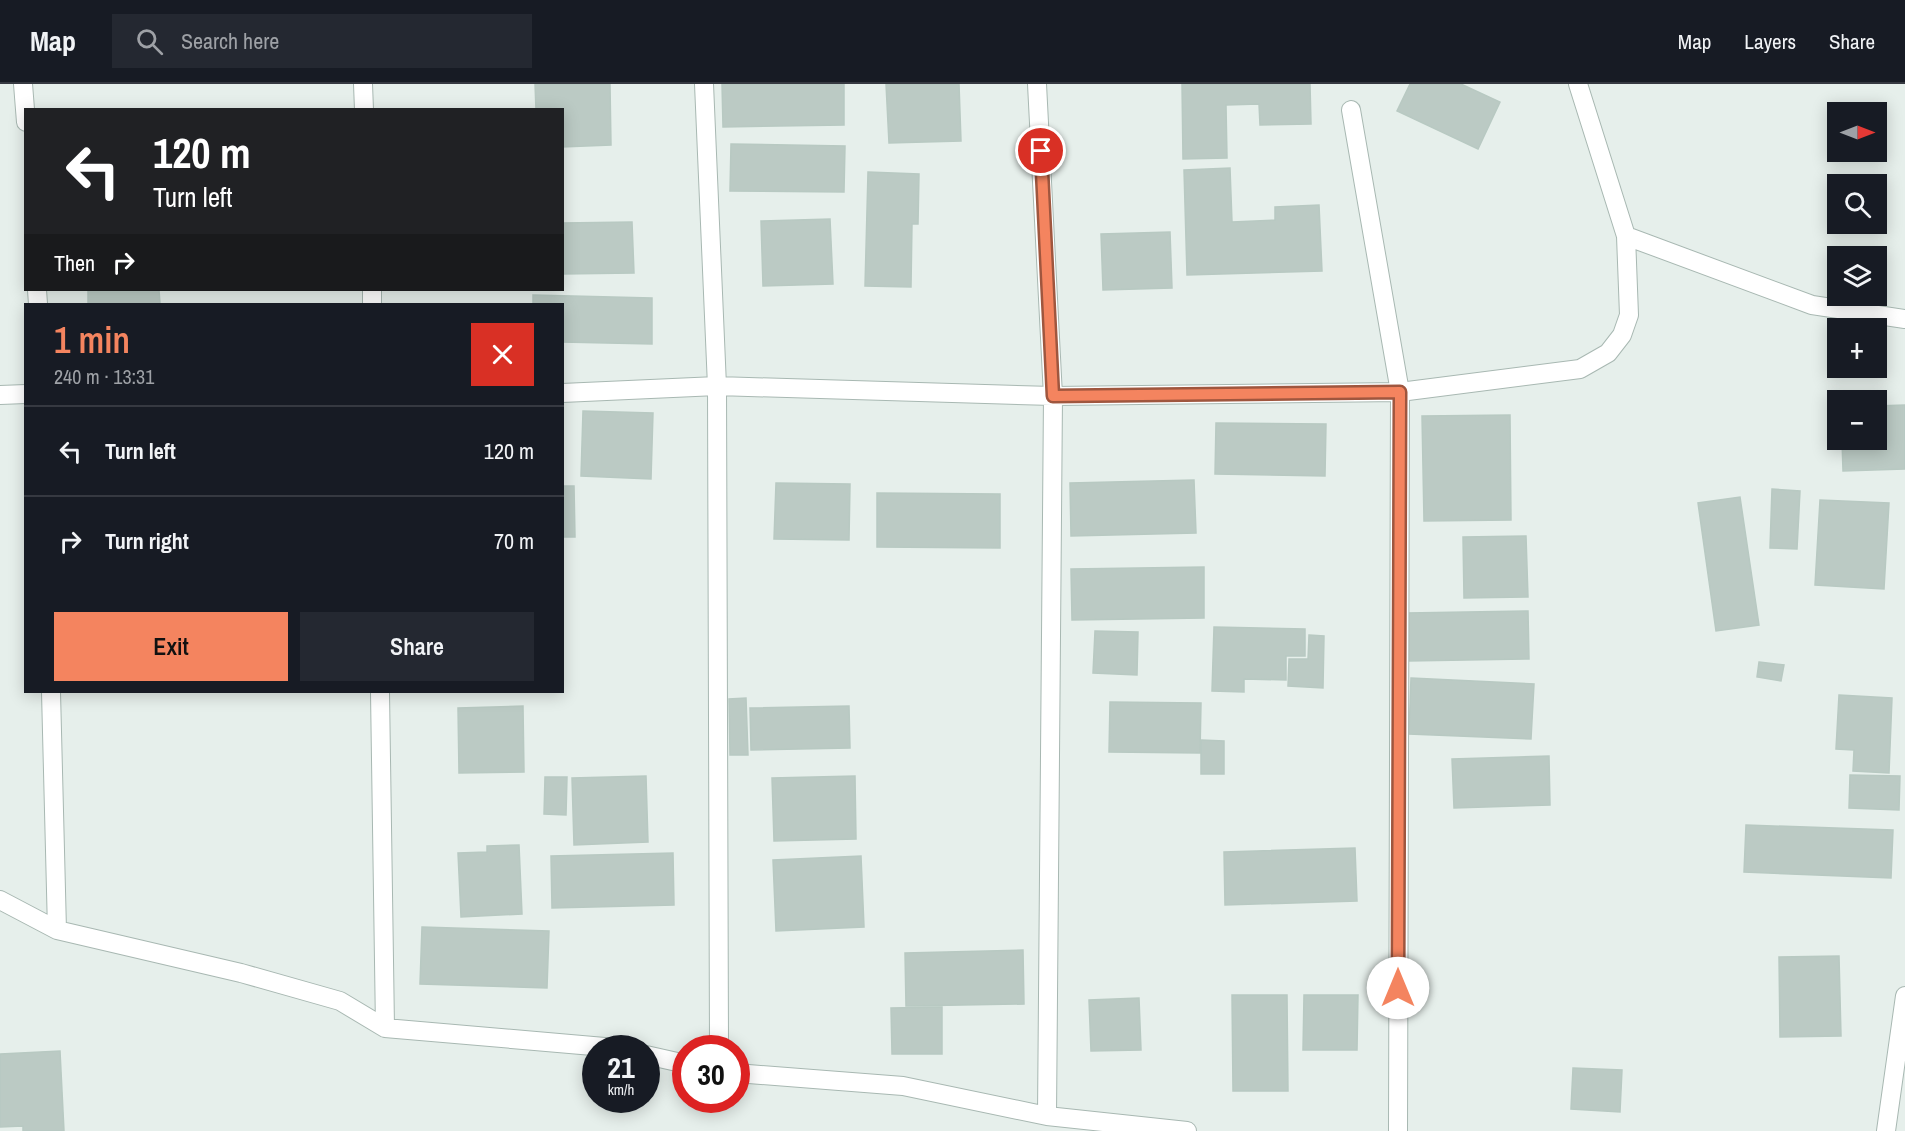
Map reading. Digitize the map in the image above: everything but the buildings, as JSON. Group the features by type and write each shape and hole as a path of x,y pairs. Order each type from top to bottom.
{"street":[{"path":"23,84 25,108"},
{"path":"363,84 364,108"},
{"path":"704,84 717,386 719,1035"},
{"path":"1037,84 1053,396 1047,1116"},
{"path":"564,393 717,386 1053,396 1400,392 1580,369 1608,353 1622,335 1629,315 1626,236 1578,84"},
{"path":"1351,110 1400,392 1398,1131"},
{"path":"1626,236 1812,305 1905,319"},
{"path":"0,395 24,394"},
{"path":"51,693 57,930"},
{"path":"380,693 385,1028"},
{"path":"0,900 57,930 241,974 340,1001 385,1028 582,1045"},
{"path":"1886,1131 1905,996"},
{"path":"750,1074 903,1086 1047,1116 1187,1131"}],"route":[{"path":"1041,151 1053,396 1400,392 1398,988"}]}
